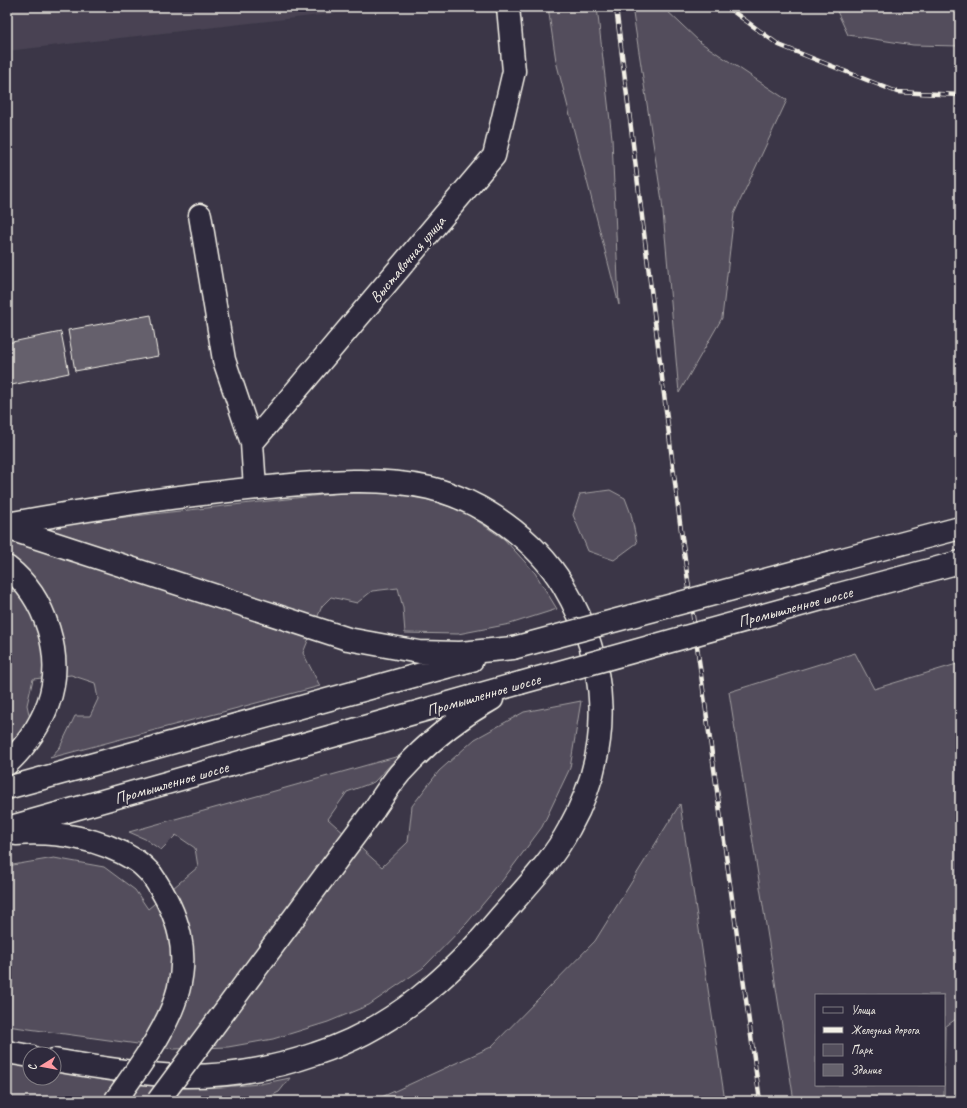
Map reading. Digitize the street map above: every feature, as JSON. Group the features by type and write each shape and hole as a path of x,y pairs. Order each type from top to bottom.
{"main road":[{"name":"Выставочная улица","path":"252,443 494,156 514,71 508,7"},
{"path":"200,215 224,360 252,443 254,488"},
{"path":"7,524 94,508 254,488 364,480 402,483 427,488 467,502 502,521 529,543 553,570 572,601 588,637 597,668 601,701 601,733 595,765 585,797 568,832 543,868 463,958 429,991 393,1017 353,1039 318,1054 285,1063 216,1074 178,1076 62,1061"},
{"path":"7,528 348,639 420,652 460,653 513,648"},
{"name":"Промышленное шоссе","path":"7,788 513,648 960,528"},
{"name":"Промышленное шоссе","path":"7,828 520,683 960,562"},
{"path":"7,566 28,587 43,611 50,633 54,657 54,682 48,704 38,727 23,749 7,764"},
{"path":"158,1101 400,773 432,742 467,713 520,683"},
{"path":"7,834 58,834 88,840 111,848 136,860 151,874 165,894 175,916 181,942 182,971 176,999 166,1023 149,1053 115,1101"},
{"path":"7,1052 22,1055"}],"shaded area":[{"path":"7,7 390,7 7,51"}],"green space":[{"path":"548,7 597,7 612,138 619,305 556,61"},
{"path":"632,7 663,7 700,42 787,100 734,214 722,318 679,393 662,201"},
{"path":"835,7 960,7 960,46 913,45 848,35"},
{"path":"610,490 625,498 631,514 637,543 614,560 588,551 573,515 580,494"},
{"path":"340,493 408,493 463,511 504,539 535,573 557,609 510,624 458,634 405,633 403,608 398,588 372,591 357,603 331,597 322,606 303,653 320,686 50,758 60,747 75,716 90,716 98,699 95,683 71,675 33,679 27,705 31,723 7,754 7,537 73,523"},
{"path":"855,653 874,689 960,663 960,1016 945,1027 945,994 815,994 815,1086 944,1086 944,1101 794,1101 729,692"},
{"path":"581,701 570,768 542,827 502,881 467,923 423,968 369,1005 328,1022 273,1039 228,1047 174,1049 7,1026 7,866 54,858 104,867 135,890 148,909 198,867 195,848 176,835 161,850 145,839 129,832 399,756 374,782 347,792 328,819 382,867 408,842 412,806 439,771 475,739 524,712"},
{"path":"680,804 725,1101 373,1101 491,1047 595,941"},
{"path":"7,1064 22,1066 22,1086 62,1086 62,1072 86,1077 221,1087 260,1084 290,1078 279,1092 260,1101 7,1101"}],"building":[{"path":"151,315 158,356 75,371 68,330"},
{"path":"61,332 69,373 7,386 7,343"}],"railway":[{"path":"616,7 680,523 760,1101"},
{"path":"727,7 779,45 897,92 960,95"}]}
